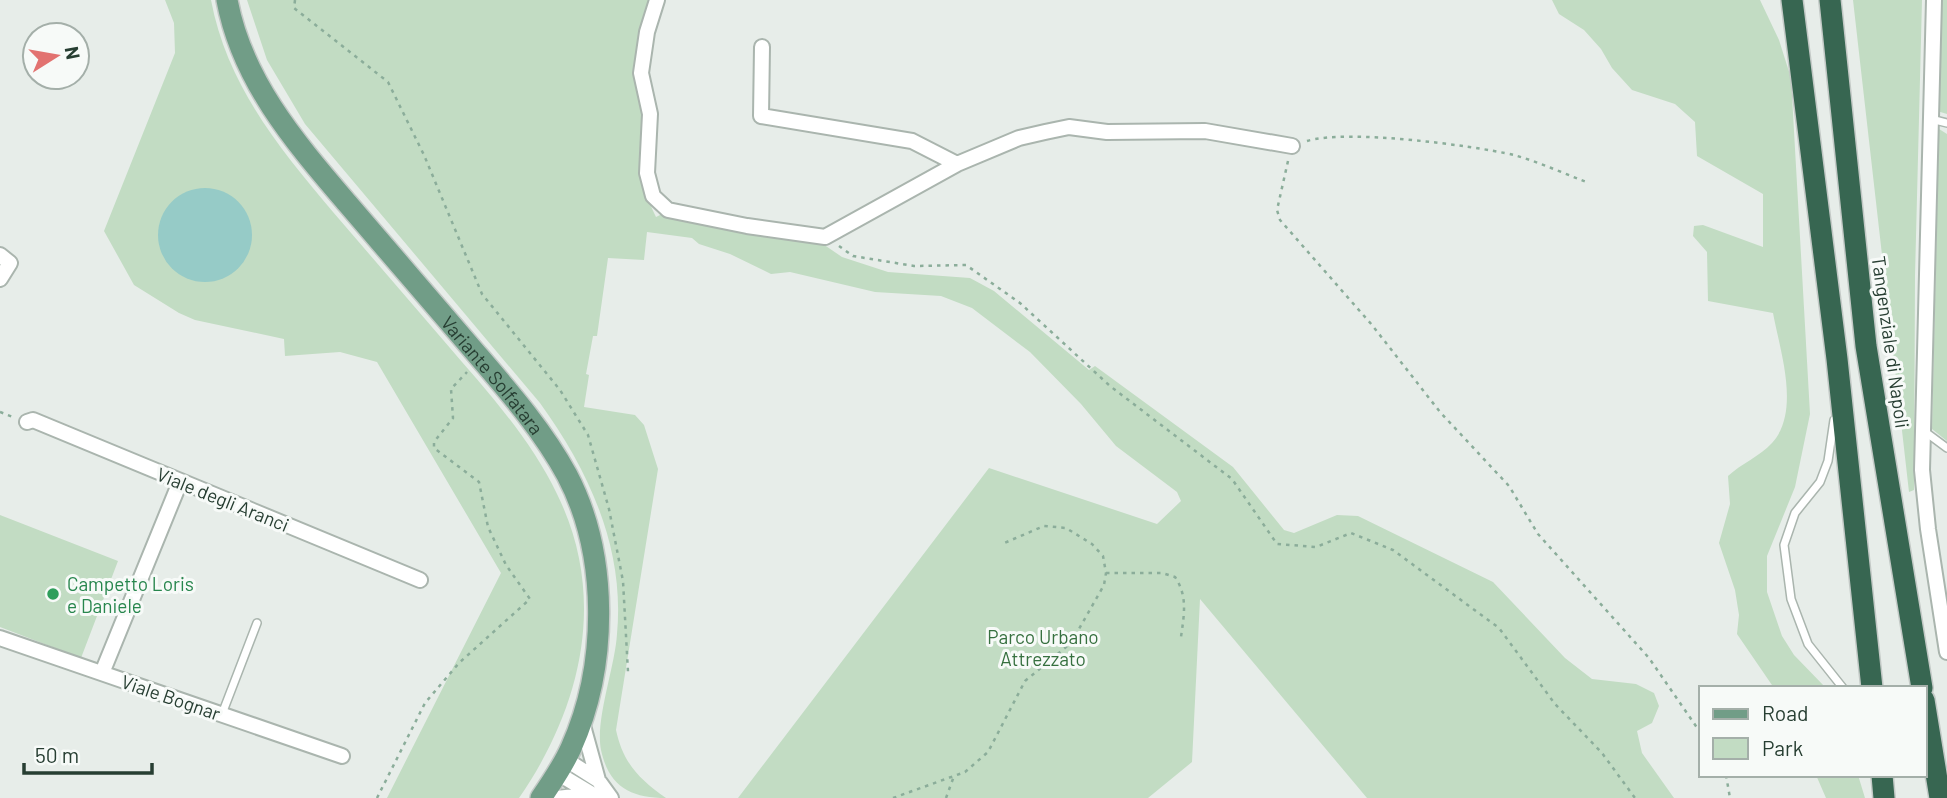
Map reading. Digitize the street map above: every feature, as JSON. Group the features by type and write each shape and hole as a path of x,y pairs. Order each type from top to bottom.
{"highway":[{"path":"1792,0 1837,359 1872,686"},
{"name":"Tangenziale di Napoli","path":"1830,0 1866,346 1922,686"},
{"path":"1926,712 1940,798"},
{"path":"1882,777 1884,798"}],"main road":[{"name":"Variante Solfatara","path":"227,0 244,58 260,92 306,156 520,405 568,476 592,547 597,587 598,633 591,685 582,720 561,766 541,798"}],"street":[{"path":"657,0 647,32 641,73 650,114 647,173 653,196 668,210 747,226 825,237 957,164 1019,138 1069,127 1107,132 1205,131 1292,146"},
{"path":"1934,0 1923,470 1928,529 1947,652"},
{"path":"762,47 761,116 912,141 957,164"},
{"path":"0,255 10,263 0,279"},
{"name":"Viale degli Aranci","path":"27,422 33,420 420,580"},
{"path":"102,673 180,482"},
{"name":"Viale Bognar","path":"0,638 342,756"},
{"path":"582,720 598,791"},
{"path":"561,766 611,798"},
{"path":"557,798 598,791"}],"lane":[{"path":"1930,119 1947,123"},
{"path":"1837,359 1833,437 1828,461 1820,482 1795,513 1784,545 1791,599 1808,644 1841,686"},
{"path":"1923,431 1947,449"},
{"path":"222,714 257,623"},
{"path":"1873,777 1878,798"}],"path":[{"path":"295,0 294,8 388,82 424,155 482,294 560,390 588,435 609,509 623,581 628,672"},
{"path":"1589,183 1515,156 1461,146 1320,137 1292,146 1278,199 1280,220 1372,325 1440,412 1509,486 1538,534 1648,658 1699,731"},
{"path":"825,237 853,256 914,266 966,265 1020,303 1110,386 1232,479 1278,544 1317,547 1351,533 1393,550 1458,595 1499,628 1555,704 1602,753 1635,798"},
{"path":"377,798 425,703 459,663 530,599 506,565 488,527 479,482 434,448 434,442 453,418 451,390 470,369"},
{"path":"893,798 965,772 988,752 1025,681 1071,643 1104,584 1106,573 1102,556 1066,528 1044,526 1002,544"},
{"path":"1106,573 1162,573 1175,577 1183,588 1185,608 1181,637"},
{"path":"946,798 954,776"},
{"path":"1726,777 1730,798"}],"green space":[{"path":"165,0 211,0 229,60 242,88 275,139 333,212 505,414 533,452 557,494 573,533 581,572 584,611 581,650 559,727 519,798 387,798 501,573 377,362 340,352 285,356 284,339 195,320 179,313 134,285 104,231 175,53 174,23"},
{"name":"Parco Urbano Attrezzato","path":"247,0 651,0 640,34 636,60 643,111 644,180 656,217 662,214 727,230 820,242 842,257 888,272 970,278 994,291 1089,370 1095,366 1233,467 1284,530 1294,533 1337,515 1358,516 1493,582 1565,658 1592,679 1636,684 1654,693 1659,706 1652,723 1637,731 1642,753 1674,798 1367,798 1200,599 1192,762 1148,798 738,798 989,468 1157,524 1181,501 1177,492 1116,446 1081,404 1030,352 972,308 941,296 875,292 790,272 771,274 730,254 699,244 692,238 647,232 644,260 608,258 597,336 593,336 586,374 589,375 584,407 635,415 644,425 658,469 616,730 628,761 648,784 666,798 642,796 623,788 610,773 601,750 601,724 617,634 618,602 609,541 588,483 540,403 305,124 267,60"},
{"path":"1552,0 1760,0 1779,40 1791,78 1810,414 1795,487 1767,556 1767,592 1782,636 1794,655 1824,686 1773,686 1737,634 1739,615 1735,590 1719,543 1730,504 1728,476 1767,448 1781,430 1787,398 1786,380 1773,313 1708,301 1707,252 1693,236 1694,226 1703,225 1763,247 1763,194 1697,156 1695,122 1675,104 1632,90 1584,30 1559,14"},
{"path":"1853,0 1922,0 1915,276 1914,490 1909,492"},
{"path":"1941,0 1947,0 1947,114 1937,111"},
{"path":"1939,129 1947,134 1947,441 1932,429"},
{"name":"Campetto Loris e Daniele","path":"0,515 118,561 81,658 0,627"},
{"path":"1817,777 1859,777 1865,798 1826,798"}],"water":[{"path":"205,188 223,192 238,202 248,217 252,235 248,253 238,268 223,278 205,282 187,278 172,268 162,253 158,235 162,217 172,202 187,192"}],"place":[{"name":"Campetto Loris e Daniele","path":"53,594"}]}
